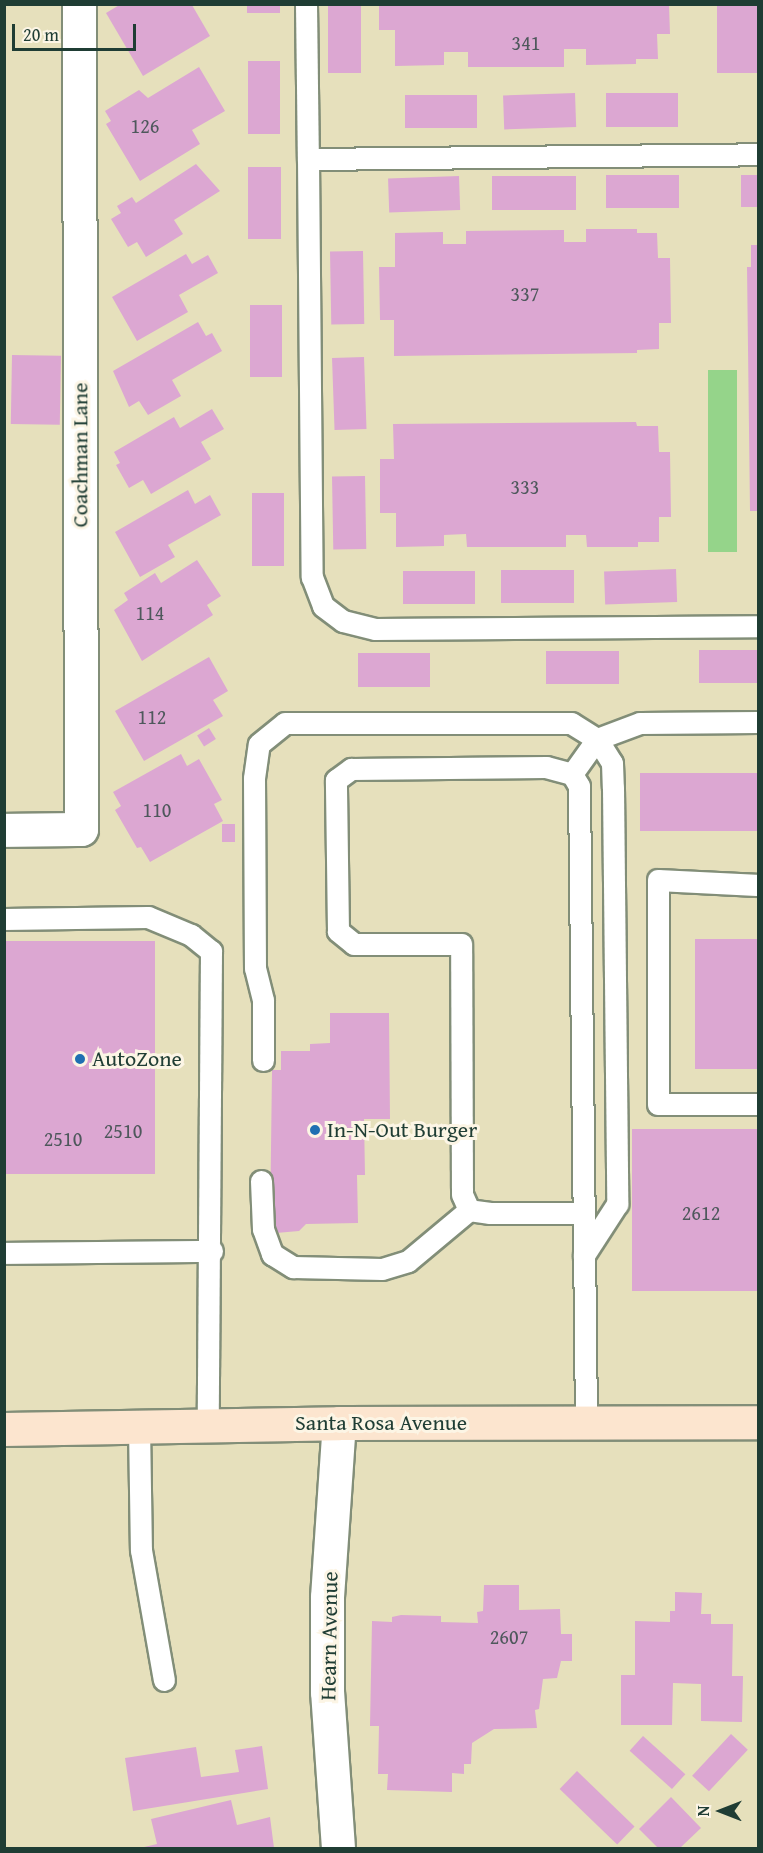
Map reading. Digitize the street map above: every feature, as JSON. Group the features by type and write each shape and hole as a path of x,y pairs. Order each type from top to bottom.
{"main road":[{"name":"Santa Rosa Avenue","path":"4,1430 339,1423 759,1422"}],"street":[{"name":"Coachman Lane","path":"4,830 81,829 80,4"},
{"name":"Hearn Avenue","path":"338,1848 327,1692 327,1597 339,1423"}],"lane":[{"path":"306,4 312,577 324,606 343,621 375,628 759,626"},
{"path":"308,159 759,153"},
{"path":"572,774 597,739 640,723 759,722"},
{"path":"264,1060 263,1000 255,968 254,778 259,744 285,723 571,723 597,739 612,763 613,788 617,1204 584,1255"},
{"path":"469,1210 462,1194 461,944 354,944 338,931 336,780 351,769 546,767 572,774 579,786 582,803 586,1423"},
{"path":"759,885 658,880 658,1104 759,1104"},
{"path":"4,918 148,917 191,935 211,951 212,1251 208,1425"},
{"path":"261,1181 264,1229 272,1254 293,1267 382,1269 408,1261 469,1210"},
{"path":"469,1210 490,1214 583,1214"},
{"path":"4,1253 212,1251"},
{"path":"139,1426 141,1550 164,1680"}],"green space":[{"path":"708,370 737,370 737,552 708,552"}],"building":[{"path":"121,4 192,5 210,36 143,76 106,13"},
{"path":"247,4 280,4 280,13 247,13"},
{"path":"328,4 361,4 361,73 328,73"},
{"path":"379,4 669,4 670,34 657,34 658,59 636,59 636,64 586,65 586,49 564,49 564,67 468,67 468,52 444,52 444,65 395,66 395,30 379,30"},
{"path":"717,4 758,4 758,73 717,73"},
{"path":"248,61 280,61 280,134 248,134"},
{"path":"199,67 225,111 192,130 200,144 140,181 106,124 111,121 105,111 139,90 148,98"},
{"path":"575,93 576,127 504,129 503,96"},
{"path":"606,93 678,93 678,127 606,127"},
{"path":"405,95 477,95 477,128 405,128"},
{"path":"196,164 220,191 174,220 183,234 146,257 137,242 128,247 111,219 121,213 117,206 132,197 136,203"},
{"path":"248,167 281,167 281,239 248,239"},
{"path":"606,175 679,175 679,208 606,208"},
{"path":"741,175 758,175 758,207 741,207"},
{"path":"459,176 460,210 389,212 388,178"},
{"path":"492,176 576,176 576,210 492,210"},
{"path":"586,229 637,229 637,233 657,233 658,258 670,258 671,323 659,323 659,349 637,350 637,353 394,356 394,320 380,320 379,267 395,267 395,233 443,232 443,244 466,244 466,231 564,230 564,242 586,242"},
{"path":"751,245 758,245 758,511 750,511 747,267 751,267"},
{"path":"363,251 364,324 331,325 330,252"},
{"path":"186,254 192,264 208,255 218,273 179,295 188,312 137,341 112,297"},
{"path":"250,305 282,305 282,377 250,377"},
{"path":"198,322 206,336 212,333 222,351 172,380 181,396 148,415 139,401 129,407 113,371"},
{"path":"12,355 61,356 60,425 11,424"},
{"path":"364,357 367,429 335,430 332,358"},
{"path":"212,409 224,429 201,442 211,459 151,494 143,480 129,488 116,465 120,463 114,452 174,417 180,428"},
{"path":"636,422 637,426 658,426 659,452 670,452 671,517 659,517 659,542 638,542 638,547 587,547 586,535 566,535 566,547 467,547 466,534 444,535 444,546 396,547 396,513 380,513 380,459 394,459 393,424"},
{"path":"365,476 366,549 333,550 332,477"},
{"path":"188,490 195,504 210,495 221,515 168,545 175,557 140,577 115,532"},
{"path":"252,493 284,493 284,566 252,566"},
{"path":"197,560 221,596 207,605 213,615 142,661 114,610 128,600 124,593 155,573 161,583"},
{"path":"676,569 677,602 605,604 604,572"},
{"path":"501,570 574,570 574,603 501,603"},
{"path":"403,571 475,571 475,604 403,604"},
{"path":"699,650 758,650 758,683 699,683"},
{"path":"546,651 619,651 619,684 546,684"},
{"path":"358,653 430,653 430,687 358,687"},
{"path":"209,657 228,691 213,700 223,716 144,761 115,711"},
{"path":"209,728 216,739 204,746 197,735"},
{"path":"181,754 187,766 199,759 222,800 214,804 223,821 150,862 141,847 137,848 115,810 121,806 113,792"},
{"path":"640,773 758,773 758,831 640,831"},
{"path":"222,824 235,824 235,842 222,842"},
{"path":"695,939 758,939 758,1069 695,1069"},
{"name":"AutoZone","path":"4,941 155,941 155,1174 4,1174"},
{"path":"330,1013 389,1013 390,1119 364,1119 365,1175 357,1175 358,1223 306,1224 299,1231 276,1233 270,1227 272,1070 281,1070 281,1051 310,1051 310,1044 330,1043"},
{"path":"632,1129 757,1129 757,1291 632,1291"},
{"path":"484,1585 519,1585 519,1610 560,1609 561,1634 572,1634 572,1661 561,1661 557,1678 543,1679 539,1709 535,1710 537,1728 494,1729 472,1743 471,1764 464,1764 464,1774 452,1773 452,1792 387,1790 388,1774 378,1774 379,1726 370,1726 372,1621 392,1622 392,1617 401,1615 441,1616 441,1622 478,1623 477,1612 483,1611"},
{"path":"675,1592 702,1593 701,1614 711,1614 711,1624 733,1624 732,1676 743,1676 742,1722 701,1721 701,1684 673,1683 672,1725 621,1725 621,1675 635,1675 635,1621 670,1622 670,1611 675,1611"},
{"path":"731,1734 748,1750 709,1791 692,1776"},
{"path":"643,1736 685,1774 672,1789 630,1751"},
{"path":"262,1746 268,1789 133,1811 125,1758 196,1747 201,1777 239,1772 235,1750"},
{"path":"577,1771 635,1827 617,1845 560,1789"},
{"path":"671,1797 701,1828 680,1848 658,1848 639,1829"},
{"path":"231,1800 237,1825 270,1817 274,1848 140,1848 157,1844 151,1819"}],"place":[{"name":"AutoZone","path":"80,1059"},
{"name":"In-N-Out Burger","path":"315,1130"}]}
